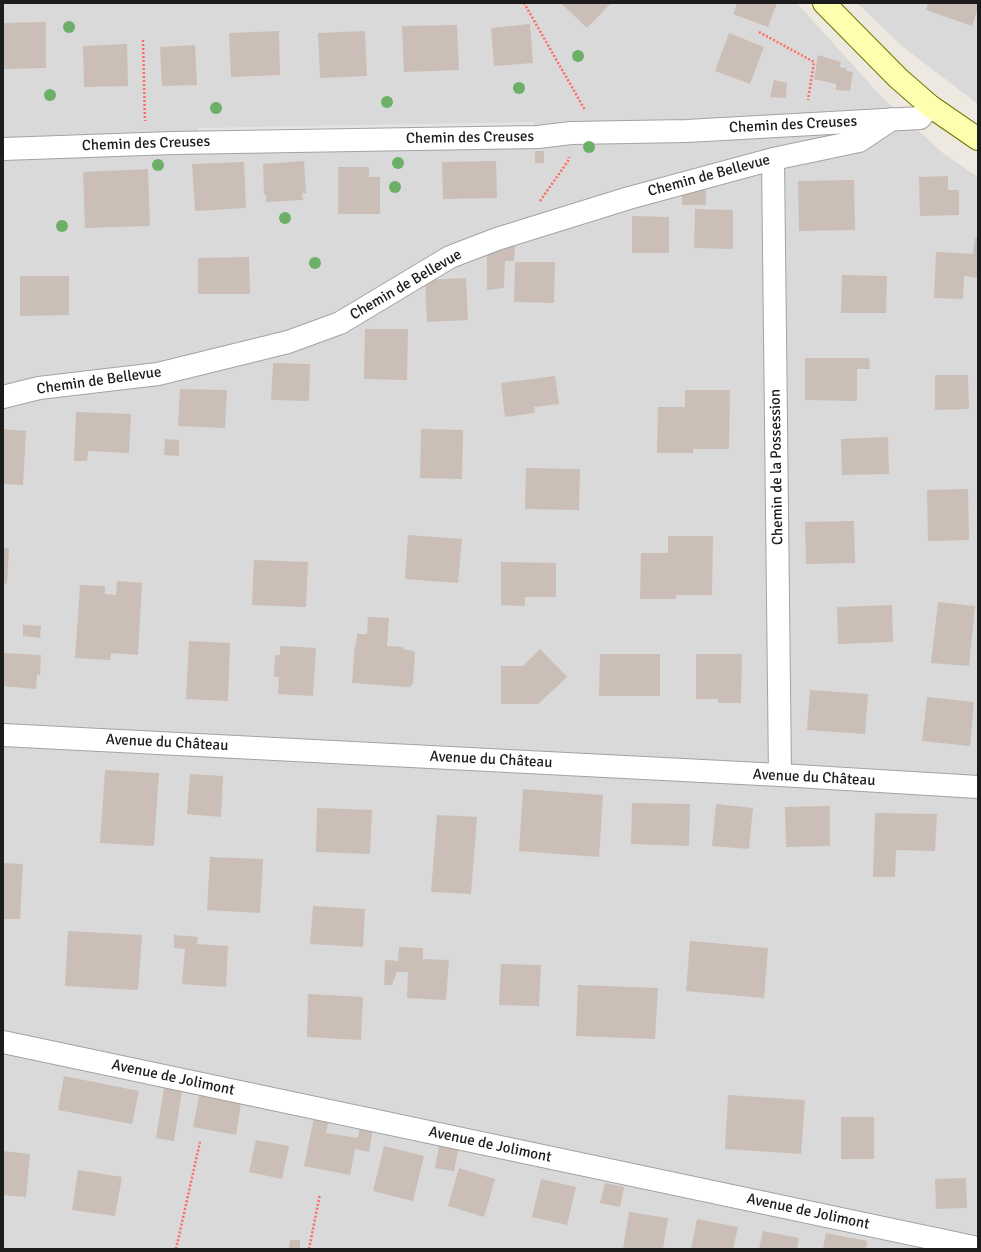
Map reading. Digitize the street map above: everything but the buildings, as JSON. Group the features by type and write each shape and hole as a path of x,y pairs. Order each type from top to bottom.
{"street":[{"path":"824,3 898,78 930,106 978,139"},
{"name":"Chemin des Creuses","path":"3,149 181,143 538,137 571,133 687,131 920,118 930,106"},
{"name":"Chemin de Bellevue","path":"3,397 39,388 158,374 288,342 340,323 450,257 497,239 628,198 773,159 859,141 892,119"},
{"name":"Chemin de la Possession","path":"773,159 780,776"},
{"name":"Avenue du Château","path":"3,734 978,787"},
{"name":"Avenue de Jolimont","path":"3,1042 978,1248"}],"path":[{"path":"524,3 586,112"},
{"path":"759,32 814,62 807,107"},
{"path":"143,40 146,127"},
{"path":"537,205 568,161 572,151 571,133"},
{"path":"176,1249 200,1142"},
{"path":"309,1249 320,1194"}],"shaded area":[{"path":"3,3 797,3 880,95 944,154 978,177 978,1249 3,1249"},
{"path":"857,3 978,3 978,104 903,47"},
{"path":"534,122 534,129 197,135 198,128"}]}
